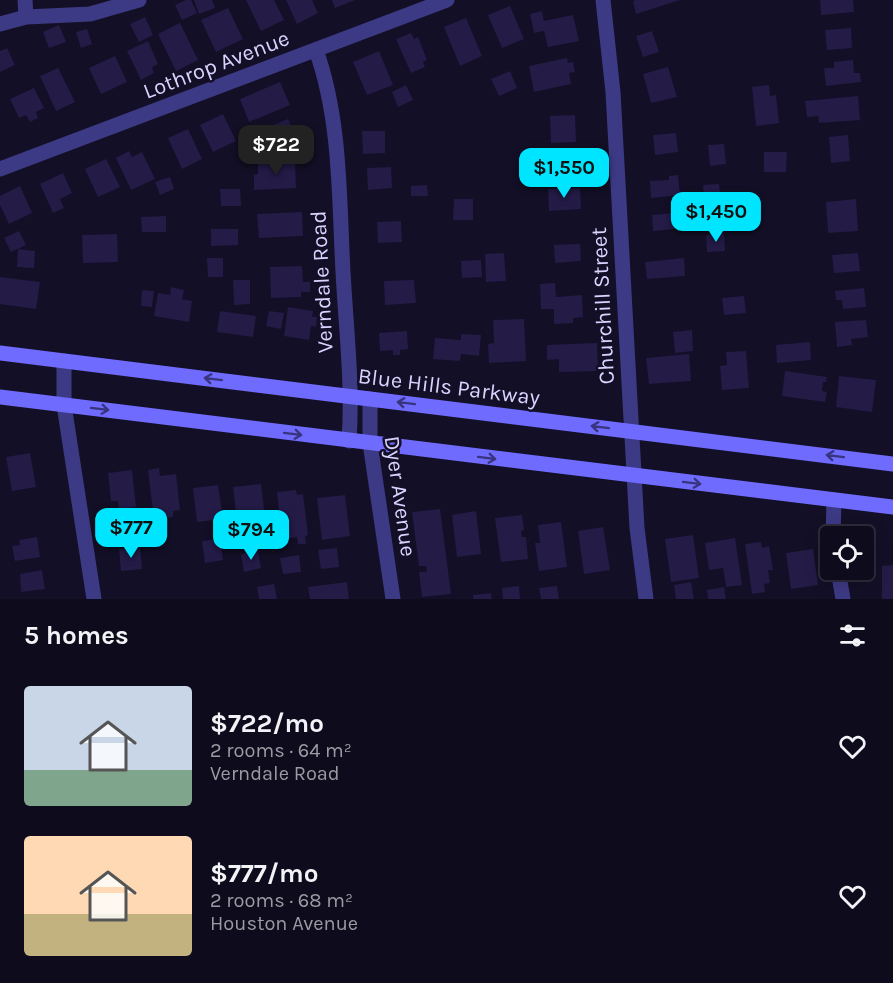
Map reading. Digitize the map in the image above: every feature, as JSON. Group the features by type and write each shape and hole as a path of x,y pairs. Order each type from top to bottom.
{"main road":[{"name":"Blue Hills Parkway","path":"0,353 893,464"},
{"path":"0,397 893,507"}],"street":[{"path":"25,0 26,17"},
{"path":"0,24 26,17 90,14 139,0"},
{"name":"Lothrop Avenue","path":"0,170 447,0"},
{"name":"Churchill Street","path":"603,0 613,92 631,431 639,546 646,599"},
{"name":"Verndale Road","path":"316,50 326,83 337,151 350,396 349,441"},
{"path":"64,361 64,405 94,599"},
{"name":"Dyer Avenue","path":"370,399 370,443 393,599"},
{"path":"834,500 834,526"},
{"path":"840,580 843,599"}],"building":[{"path":"191,0 197,13 182,20 175,5"},
{"path":"194,0 212,0 215,8 199,14"},
{"path":"246,0 274,0 284,20 261,31"},
{"path":"286,0 312,0 318,13 297,24"},
{"path":"332,0 355,0 335,8"},
{"path":"636,0 680,0 636,14 633,1"},
{"path":"820,0 853,0 854,12 821,15"},
{"path":"510,6 524,39 502,48 488,15"},
{"path":"228,8 243,39 216,52 201,20"},
{"path":"542,11 544,21 573,15 579,41 548,47 544,31 534,33 530,14"},
{"path":"145,17 153,35 139,42 130,24"},
{"path":"466,18 482,56 460,66 444,27"},
{"path":"180,23 198,60 176,71 158,34"},
{"path":"59,25 66,42 49,48 43,32"},
{"path":"851,28 852,48 827,50 825,30"},
{"path":"87,29 92,44 81,48 76,32"},
{"path":"652,31 659,52 643,57 636,36"},
{"path":"411,33 414,39 418,37 427,60 423,62 425,67 411,73 396,39"},
{"path":"148,41 158,64 152,67 154,73 141,80 127,51"},
{"path":"7,48 15,65 0,72 0,51"},
{"path":"379,51 393,85 367,95 353,62"},
{"path":"115,56 127,82 101,94 89,68"},
{"path":"567,58 568,63 573,62 575,72 569,73 571,84 534,92 529,66"},
{"path":"853,60 854,73 860,73 861,82 826,86 824,68 834,68 834,62"},
{"path":"668,67 677,97 651,103 643,74"},
{"path":"58,68 75,102 56,111 40,76"},
{"path":"510,71 517,88 499,96 491,79"},
{"path":"280,82 290,105 249,122 240,99"},
{"path":"406,85 413,100 398,107 392,92"},
{"path":"769,85 770,96 776,95 779,123 756,126 752,87"},
{"path":"34,88 44,108 36,112 38,118 30,122 26,115 19,118 10,99"},
{"path":"858,96 860,120 819,123 818,116 807,117 805,101"},
{"path":"223,114 236,141 213,152 200,125"},
{"path":"575,115 576,142 551,143 550,116"},
{"path":"288,119 296,137 271,148 263,129"},
{"path":"188,129 202,159 182,169 168,138"},
{"path":"362,131 385,131 385,153 363,154"},
{"path":"676,133 678,152 655,155 653,135"},
{"path":"848,135 850,161 831,163 829,137"},
{"path":"724,144 726,164 710,166 708,145"},
{"path":"129,151 132,157 142,152 155,179 131,190 116,158"},
{"path":"764,152 787,152 786,172 764,172"},
{"path":"577,155 578,174 544,176 543,165 550,165 549,156"},
{"path":"106,159 120,187 98,197 85,169"},
{"path":"295,161 296,188 254,190 254,175 258,174 258,163"},
{"path":"391,167 392,188 368,190 367,168"},
{"path":"63,173 72,193 60,199 64,208 53,213 40,184"},
{"path":"678,175 680,195 651,198 650,181 669,180 669,176"},
{"path":"170,177 174,189 160,195 155,182"},
{"path":"719,184 720,194 704,195 703,185"},
{"path":"427,185 428,196 411,196 411,186"},
{"path":"20,186 32,213 9,224 0,205 0,196"},
{"path":"580,188 581,209 549,211 548,189"},
{"path":"220,189 240,189 241,206 221,206"},
{"path":"454,199 473,199 473,220 453,220"},
{"path":"856,199 858,231 828,233 826,202"},
{"path":"695,211 696,222 683,224 684,228 653,231 652,215"},
{"path":"302,212 303,236 259,238 257,214"},
{"path":"166,216 166,232 142,232 141,217"},
{"path":"401,221 402,242 378,243 377,222"},
{"path":"211,229 238,229 238,245 211,246"},
{"path":"19,231 26,245 11,252 4,238"},
{"path":"117,234 118,262 83,263 82,235"},
{"path":"724,234 725,251 707,252 706,235"},
{"path":"580,244 581,261 555,263 554,245"},
{"path":"18,249 35,251 34,268 17,267"},
{"path":"504,253 506,281 486,282 485,254"},
{"path":"858,253 860,271 834,273 832,255"},
{"path":"207,258 223,258 223,277 208,277"},
{"path":"684,258 685,276 647,279 645,262"},
{"path":"481,260 482,277 462,278 461,261"},
{"path":"302,266 303,282 310,282 310,292 301,292 301,297 271,298 270,267"},
{"path":"0,277 40,282 36,309 0,304"},
{"path":"233,280 250,280 250,304 234,305"},
{"path":"414,280 416,303 385,305 384,281"},
{"path":"555,283 556,297 582,295 583,317 573,318 573,323 554,324 554,309 541,309 540,284"},
{"path":"171,287 184,290 182,299 192,301 189,322 154,316 158,293 170,295"},
{"path":"864,288 866,307 843,309 842,300 836,300 835,291"},
{"path":"142,290 154,291 152,307 141,306"},
{"path":"744,296 746,313 724,315 722,298"},
{"path":"288,307 313,311 312,317 317,317 316,327 311,326 309,340 284,336"},
{"path":"220,311 256,316 253,337 217,332"},
{"path":"269,311 284,313 281,329 266,326"},
{"path":"524,319 526,361 489,363 488,344 494,343 493,320"},
{"path":"866,320 868,337 851,339 852,345 837,347 835,322"},
{"path":"692,330 693,351 675,353 673,332"},
{"path":"407,331 408,349 400,350 400,355 393,355 393,350 380,351 379,333"},
{"path":"461,334 481,335 479,356 461,354 460,361 433,359 435,338 461,340"},
{"path":"810,342 811,360 777,363 776,345"},
{"path":"597,343 598,371 559,372 559,359 547,360 547,345"},
{"path":"746,351 749,388 722,390 720,366 727,365 726,352"},
{"path":"689,354 691,381 649,384 646,358"},
{"path":"785,371 827,377 826,382 823,382 822,391 827,392 825,402 782,396"},
{"path":"839,376 876,380 872,412 836,407"},
{"path":"30,453 36,487 12,491 6,457"},
{"path":"159,468 160,476 176,474 180,510 173,511 173,517 154,520 148,470"},
{"path":"132,470 136,507 119,509 118,501 111,501 108,473"},
{"path":"261,484 267,534 254,536 253,527 238,528 233,487"},
{"path":"218,485 223,519 197,522 193,488"},
{"path":"296,490 297,495 303,494 308,535 305,536 306,544 298,544 297,537 282,539 277,492"},
{"path":"345,495 350,536 322,540 317,498"},
{"path":"440,509 451,594 422,597 419,572 427,572 426,566 419,566 412,512"},
{"path":"476,511 481,554 457,557 452,515"},
{"path":"522,515 524,530 521,531 522,537 526,537 528,559 501,562 495,518"},
{"path":"161,522 164,538 149,541 146,524"},
{"path":"561,522 567,567 539,571 535,543 540,543 538,525"},
{"path":"603,527 610,570 584,574 578,531"},
{"path":"693,535 699,578 671,582 665,539"},
{"path":"37,537 40,557 15,561 12,546 20,545 19,540"},
{"path":"735,538 742,585 726,587 723,568 709,570 705,543"},
{"path":"220,539 223,560 205,563 202,541"},
{"path":"761,542 762,548 769,546 773,570 768,570 770,583 764,584 765,592 752,594 745,544"},
{"path":"140,546 142,569 121,571 119,549"},
{"path":"337,548 339,567 321,569 318,550"},
{"path":"813,549 818,585 791,589 786,553"},
{"path":"258,551 261,568 244,572 241,554"},
{"path":"299,555 301,572 283,574 280,558"},
{"path":"893,565 893,599 882,599 882,566"},
{"path":"42,570 45,589 21,592 20,574"},
{"path":"347,582 349,599 310,599 308,587"},
{"path":"691,582 694,599 676,599 674,585"},
{"path":"274,584 277,599 259,599 257,587"},
{"path":"519,586 520,599 503,599 502,588"},
{"path":"557,586 559,599 541,599 539,588"},
{"path":"724,587 726,599 708,599 707,590"},
{"path":"491,593 492,599 473,599 473,595"}]}
